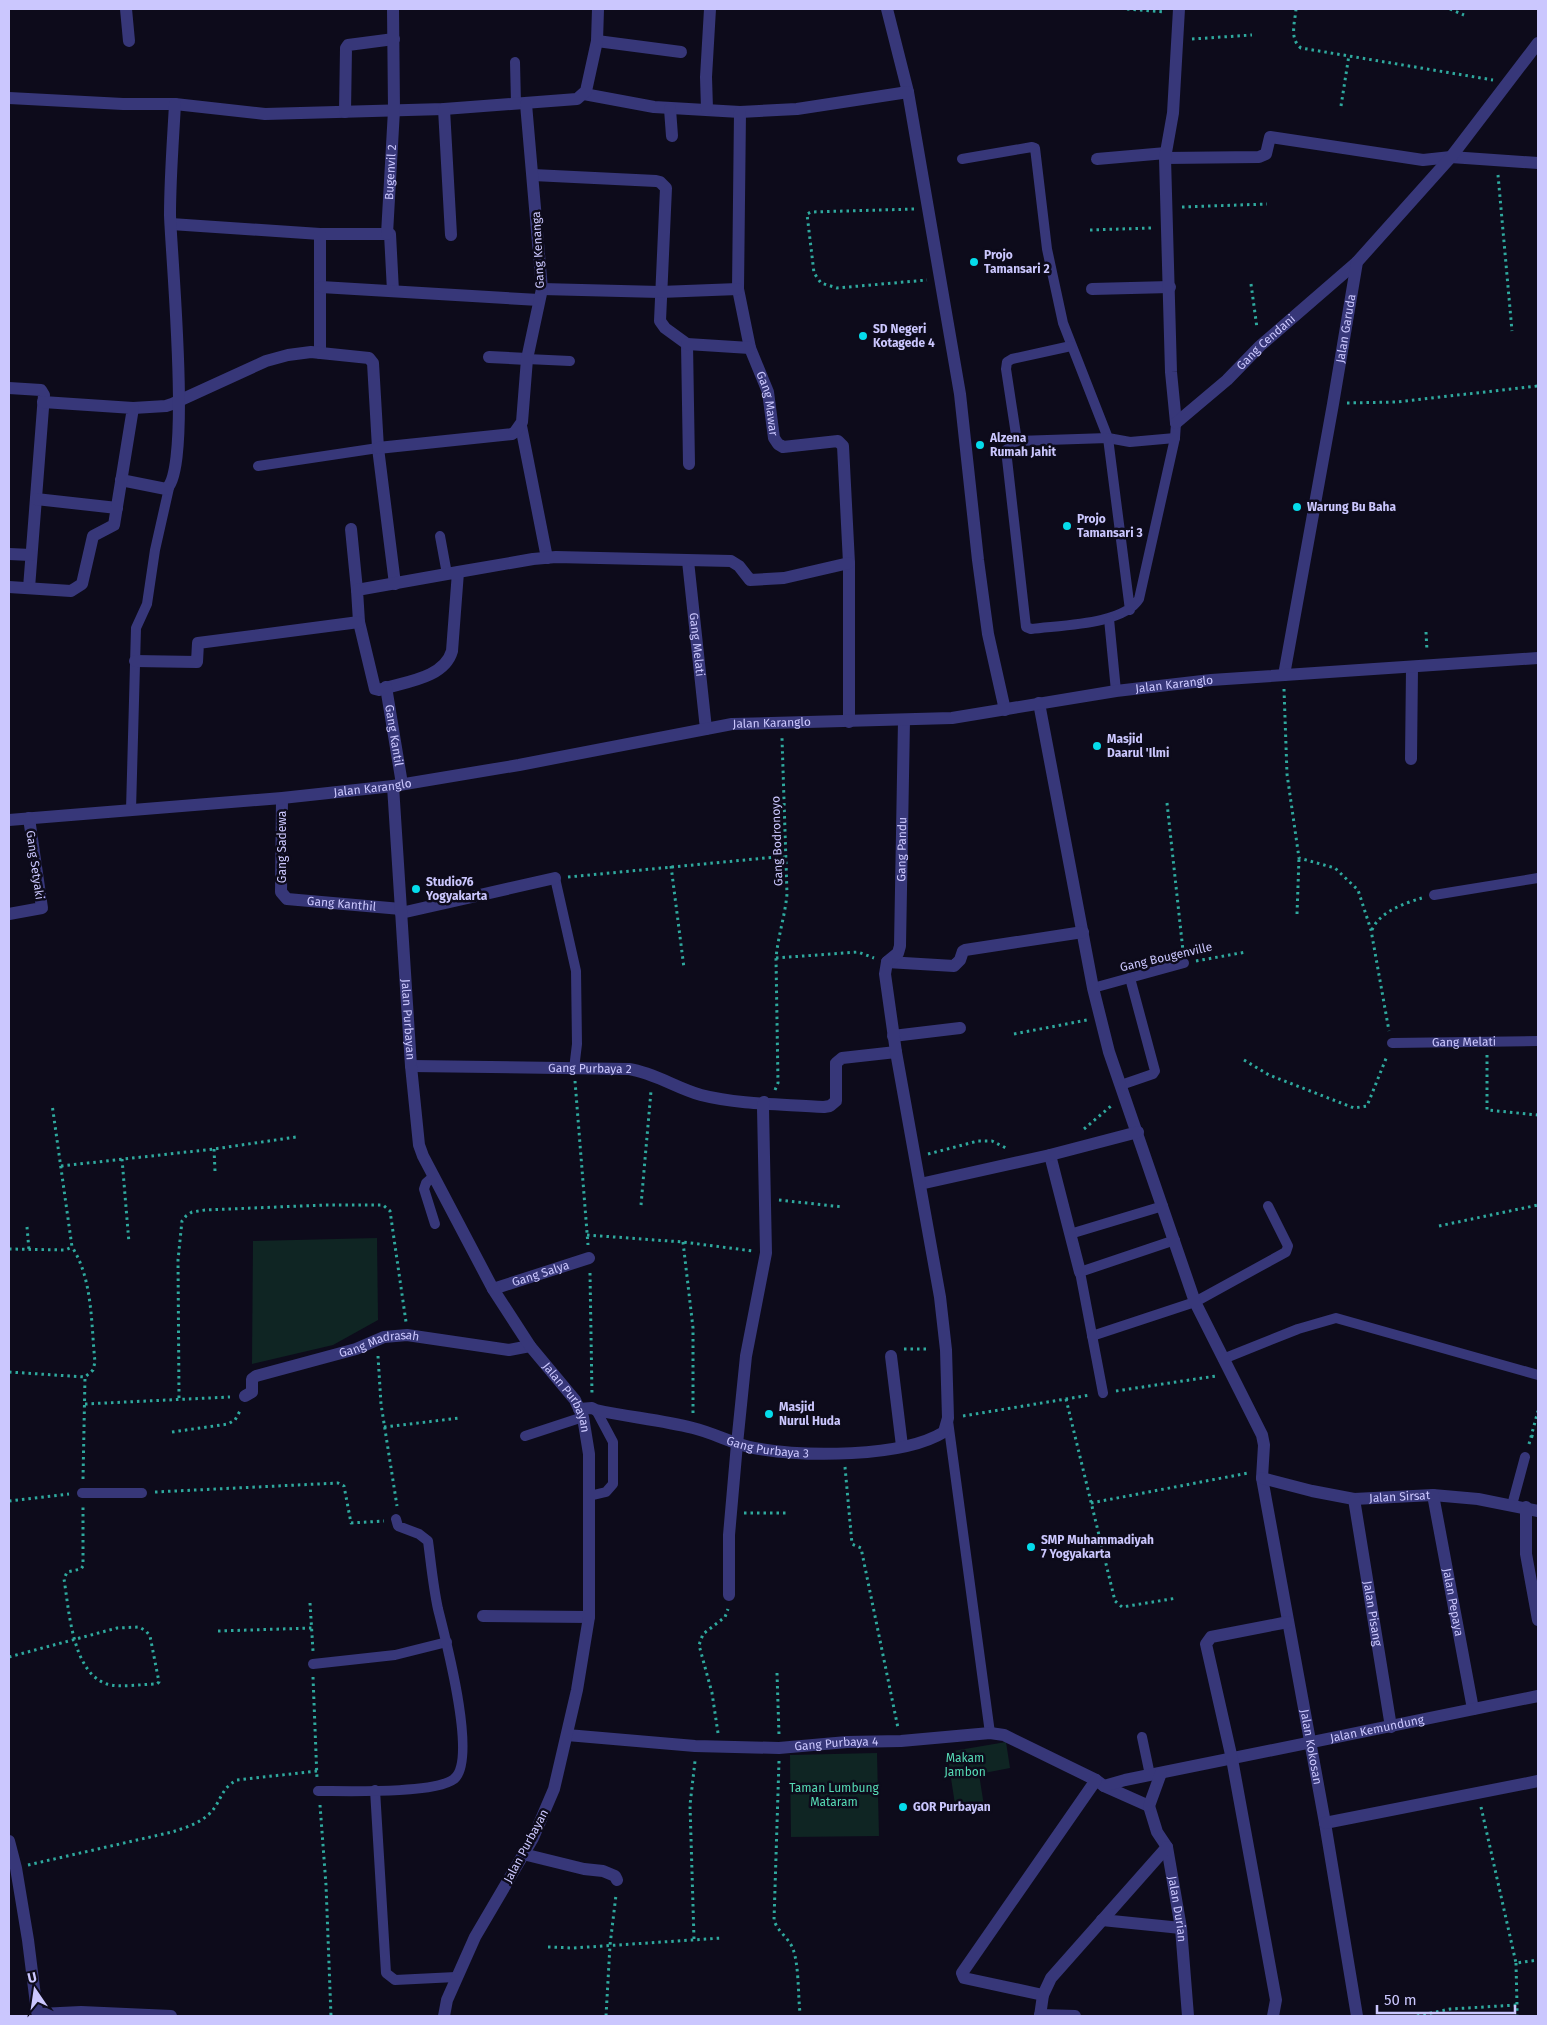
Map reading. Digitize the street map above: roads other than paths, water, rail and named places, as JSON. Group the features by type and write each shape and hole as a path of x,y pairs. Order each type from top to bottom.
{"street":[{"path":"126,9 128,41"},
{"name":"Bugenvil 2","path":"393,9 394,110 388,234 391,238 393,292"},
{"path":"9,98 123,104 175,104 265,114 444,109 577,99 584,94 597,41 598,9"},
{"path":"706,109 710,9"},
{"path":"887,9 908,92 929,209 960,394 988,634 1005,710"},
{"path":"1176,423 1171,372 1166,156 1173,113 1179,11"},
{"path":"345,112 346,48 348,45 394,39"},
{"path":"597,41 681,52"},
{"path":"1357,262 1451,157 1507,82 1537,48"},
{"path":"584,94 670,109 706,109 740,112 797,108 908,92"},
{"path":"121,480 169,488 178,452 179,401 171,224 175,104"},
{"name":"Gang Kenanga","path":"521,104 533,175 540,295 527,359 520,426 547,558"},
{"path":"444,109 451,235"},
{"path":"670,109 672,136"},
{"name":"Gang Mawar","path":"740,112 738,290 750,348 766,386 774,438 783,447 838,441 843,446 849,563 849,722"},
{"path":"1097,159 1166,156 1261,156 1266,154 1270,137 1423,160 1451,157 1538,163"},
{"path":"533,175 656,181 664,186 666,188 660,292 661,324 688,344 750,348"},
{"path":"171,224 320,234 388,234"},
{"path":"320,234 320,353"},
{"name":"Gang Cendani","path":"1176,423 1227,380 1260,346 1357,262"},
{"name":"Jalan Garuda","path":"1284,675 1357,262"},
{"path":"321,287 393,292 540,295 738,290"},
{"path":"1092,289 1170,287"},
{"path":"688,344 689,464"},
{"path":"43,402 133,408 166,406 266,361 288,355 320,353 369,358 373,363 378,448 395,584"},
{"path":"489,357 527,359"},
{"path":"9,388 41,390 44,395 28,588"},
{"path":"9,587 71,591 82,584 93,536 114,525 133,408"},
{"path":"378,448 512,434 520,426"},
{"path":"36,499 116,508"},
{"path":"351,529 359,622 373,686 379,690 433,673 450,658 452,651 453,573"},
{"path":"9,554 31,555"},
{"path":"357,590 547,558 731,561 739,566 750,580 784,578 849,563"},
{"name":"Gang Melati","path":"688,561 706,729"},
{"path":"135,661 197,662 197,644 199,642 359,622"},
{"name":"Jalan Karanglo","path":"9,820 282,798 398,785 519,765 732,724 952,718 1039,703 1211,680 1412,668 1538,658"},
{"path":"1411,758 1412,668"},
{"name":"Gang Kantil","path":"386,687 398,785"},
{"name":"Jalan Kokosan","path":"1039,703 1092,988 1100,1017 1195,1302 1262,1435 1264,1445 1263,1474 1357,2016"},
{"name":"Gang Pandu","path":"886,968 898,953 900,946 904,720"},
{"name":"Jalan Purbayan","path":"398,785 401,911 411,1066 419,1145 493,1289 530,1346 575,1400 588,1411 588,1616 577,1690 567,1735 549,1802 523,1854 475,1937 456,1977 447,2000 444,2016"},
{"name":"Gang Sadewa","path":"282,798 281,892 283,896"},
{"name":"Gang Setyaki","path":"9,914 42,908 29,818"},
{"name":"Gang Kanthil","path":"283,896 287,899 401,911 555,878"},
{"path":"948,1418 946,1350 940,1297 893,1036 886,968 954,966 960,960 965,950 1083,932"},
{"path":"893,1036 960,1028"},
{"name":"Gang Purbaya 2","path":"411,1066 629,1069 653,1075 702,1095 739,1101 830,1106 836,1101 836,1063 838,1060 896,1052"},
{"path":"729,1595 729,1535 746,1356 766,1253 764,1102"},
{"path":"920,1184 1050,1155 1138,1132"},
{"path":"1050,1155 1080,1272"},
{"name":"Gang Salya","path":"493,1289 589,1258"},
{"name":"Gang Madrasah","path":"245,1396 252,1392 252,1379 256,1376 356,1349 392,1335 407,1335 510,1350 530,1346"},
{"path":"896,1352 902,1446"},
{"name":"Gang Purbaya 3","path":"588,1411 693,1428 737,1444 755,1448 844,1453 872,1452 935,1438 944,1432 948,1418"},
{"name":"Jalan Sirsat","path":"1263,1474 1312,1491 1354,1499 1433,1495 1478,1499 1532,1509"},
{"name":"Jalan Pepaya","path":"1433,1495 1473,1710"},
{"name":"Jalan Pisang","path":"1354,1499 1391,1727"},
{"path":"1532,1509 1526,1554 1537,1612"},
{"path":"483,1616 588,1616"},
{"path":"1273,2016 1276,2000 1232,1759 1206,1644 1211,1638 1288,1622"},
{"name":"Jalan Kemundung","path":"1103,1783 1232,1759 1532,1698"},
{"name":"Gang Purbaya 4","path":"567,1735 695,1746 779,1748 847,1742 900,1741 990,1733 1004,1735 1149,1806"},
{"path":"1149,1806 1155,1774"},
{"path":"1325,1823 1538,1781"},
{"path":"1043,1996 964,1978 962,1973 1103,1783"},
{"name":"Jalan Durian","path":"1149,1806 1157,1832 1167,1847 1181,1928 1188,2016"},
{"path":"9,1841 16,1868 28,1940 37,2012 40,2014 81,2012 171,2016"},
{"path":"1076,2016 1040,2015 1043,1996 1051,1978 1167,1847"},
{"path":"523,1854 584,1869 603,1871 615,1876 617,1880"},
{"path":"1102,1920 1181,1928"}],"lane":[{"path":"515,62 521,104"},
{"path":"962,159 1035,148 1047,249 1063,323 1108,438 1130,610"},
{"path":"1017,441 1006,369 1008,362 1012,358 1071,346"},
{"path":"527,359 570,361"},
{"path":"1175,438 1130,442 1108,438 1017,441 1006,450 1026,627 1031,629 1109,619 1130,610 1139,599 1149,547 1175,438 1176,423"},
{"path":"258,466 378,448"},
{"path":"131,810 136,628 148,604 155,550 169,488"},
{"path":"440,536 453,573"},
{"path":"1109,619 1116,692"},
{"path":"555,878 576,971 577,1044 574,1069"},
{"path":"1434,895 1538,878"},
{"name":"Gang Bougenville","path":"1092,988 1184,963"},
{"path":"1123,1090 1153,1074 1155,1071 1130,978"},
{"name":"Gang Melati","path":"1392,1043 1538,1041"},
{"path":"434,1176 426,1183 424,1189 435,1224"},
{"path":"1070,1234 1163,1206"},
{"path":"1092,1336 1195,1302 1286,1252 1288,1246 1286,1239 1268,1206"},
{"path":"1103,1394 1080,1272 1175,1240"},
{"path":"1223,1359 1298,1329 1336,1318 1538,1375"},
{"path":"525,1436 588,1411 614,1442 613,1484 606,1492 589,1496"},
{"path":"948,1418 990,1733"},
{"path":"1512,1505 1525,1457"},
{"path":"82,1493 142,1493"},
{"path":"318,1791 417,1788 443,1784 455,1778 461,1768 462,1735 459,1706 447,1642 438,1608 428,1541 419,1534 398,1526 396,1519"},
{"path":"313,1664 395,1655 447,1642"},
{"path":"1142,1737 1155,1774"},
{"path":"374,1790 386,1973 395,1980 456,1977"}],"place":[{"name":"Projo Tamansari 2","path":"974,262"},
{"name":"SD Negeri Kotagede 4","path":"863,336"},
{"name":"Alzena Rumah Jahit","path":"980,445"},
{"name":"Warung Bu Baha","path":"1297,507"},
{"name":"Projo Tamansari 3","path":"1067,526"},
{"name":"Masjid Daarul 'Ilmi","path":"1097,746"},
{"name":"Studio76 Yogyakarta","path":"416,889"},
{"name":"Masjid Nurul Huda","path":"769,1414"},
{"name":"SMP Muhammadiyah 7 Yogyakarta","path":"1031,1547"},
{"name":"GOR Purbayan","path":"903,1807"}],"park label":[{"name":"Makam Jambon","path":"965,1765"},
{"name":"Taman Lumbung Mataram","path":"834,1795"}]}
